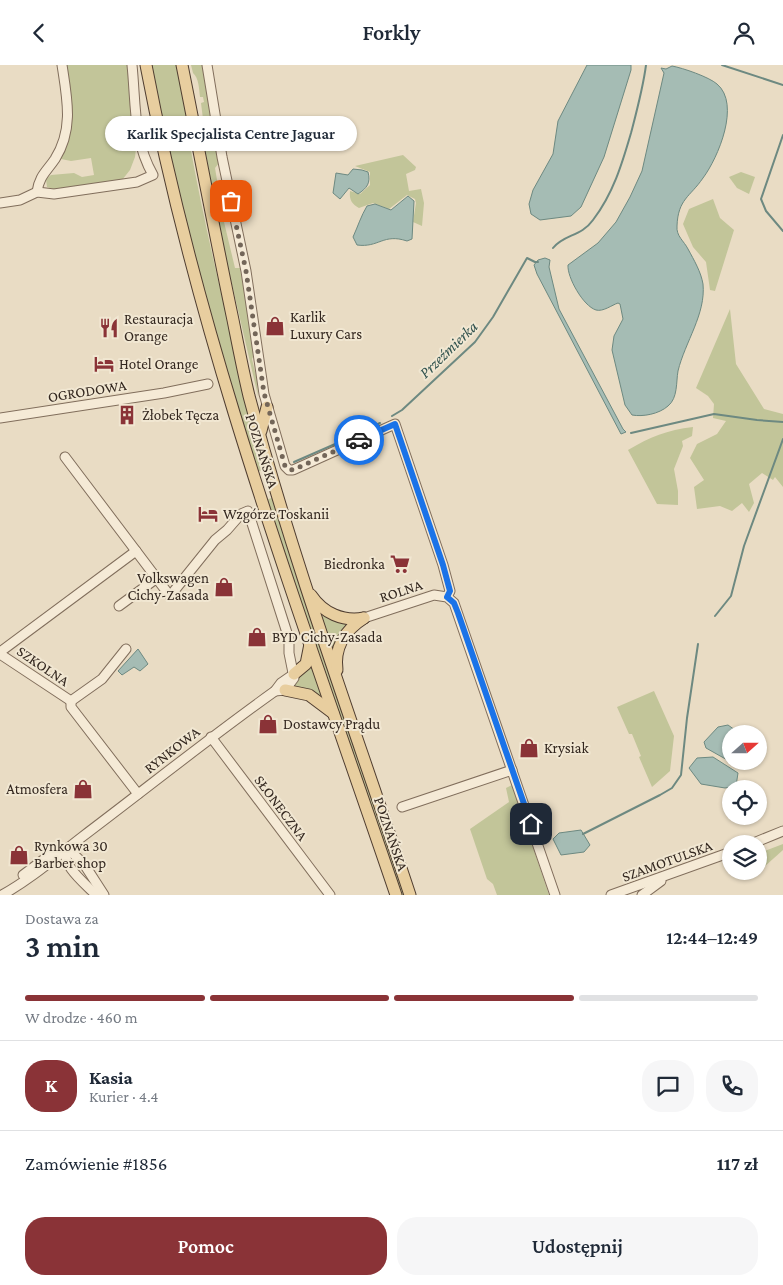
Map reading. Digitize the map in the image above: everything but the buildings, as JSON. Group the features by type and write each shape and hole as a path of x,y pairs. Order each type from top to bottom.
{"main road":[{"name":"POZNAŃSKA","path":"146,65 180,222 214,349 248,458 396,895"},
{"name":"POZNAŃSKA","path":"182,65 242,368 262,443 304,583 410,895"},
{"path":"262,443 261,426 267,407"},
{"path":"304,583 316,601 328,613 346,618 364,618"},
{"path":"340,689 336,665 339,647 349,630 364,618"},
{"path":"294,674 306,664 310,642"},
{"path":"280,691 308,695 335,715"}],"street":[{"path":"37,191 38,181 55,160 66,131 69,108 62,65"},
{"path":"0,203 20,200 37,191 54,195 137,181 153,175 138,138 132,65"},
{"name":"POZNAŃSKA","path":"206,65 222,157 246,271 267,407 284,463 289,470"},
{"name":"OGRODOWA","path":"0,418 208,385"},
{"name":"ROLNA","path":"289,470 395,424 443,565 450,591 447,597"},
{"path":"65,457 170,596 215,540 241,515 248,511 289,636 289,653 294,674"},
{"path":"0,653 136,551"},
{"path":"119,606 157,578"},
{"name":"ROLNA","path":"364,618 434,595 447,597 452,601 456,607 555,895"},
{"path":"126,649 102,679 71,701 71,707 138,794"},
{"name":"SZKOLNA","path":"0,653 71,701"},
{"name":"RYNKOWA","path":"1,895 35,873 211,737 280,691 281,683 294,674"},
{"name":"SŁONECZNA","path":"211,737 330,895"},
{"path":"402,807 512,770"},
{"path":"767,838 783,831"},
{"path":"84,864 81,847 82,840 87,833"},
{"path":"96,895 68,865 65,856 67,848 84,864 104,895"},
{"name":"RYNKOWA","path":"1,895 51,854 67,848"},
{"name":"SZAMOTULSKA","path":"611,895 722,855"},
{"path":"35,873 51,866 68,865"},
{"path":"642,895 657,883 676,872"}],"green space":[{"path":"65,65 129,65 131,116 136,149 130,170 122,180 56,190 47,187 46,179 51,175 74,173 82,177 94,175 91,158 71,161 61,159 60,157 72,108"},
{"path":"151,65 179,65 189,140 205,223 234,347 266,469 256,472 214,335 171,159"},
{"path":"191,65 204,65 213,119 210,130 203,119 201,103 204,102 203,97 200,97 198,81"},
{"path":"202,121 210,132 210,136 215,137 219,163 215,168 224,222 235,268 240,268 255,353 252,359 257,380 258,396 220,233 202,132"},
{"path":"403,155 416,167 415,170 406,174 409,191 421,189 424,203 422,226 413,222 416,203 415,199 407,195 389,209 373,203 359,208 351,199 350,191 360,194 370,185 370,172 355,166"},
{"path":"741,172 755,177 749,194 737,188 729,177"},
{"path":"713,199 720,218 734,230 715,291 710,290 706,262 693,247 683,224 689,209"},
{"path":"730,309 736,364 764,409 783,414 783,487 775,477 773,480 762,473 749,484 754,503 749,512 742,503 732,511 720,506 697,509 694,487 704,480 690,458 697,444 717,434 726,421 713,418 714,404 708,396 696,388"},
{"path":"693,427 692,436 682,441 683,446 674,469 678,491 678,505 657,504 628,450 659,435"},
{"path":"274,497 406,895 400,895 266,500"},
{"path":"319,612 349,623 333,652"},
{"path":"311,663 325,700 291,686"},
{"path":"654,691 674,736 670,771 652,787 639,757 641,756 632,734 629,734 617,707"},
{"path":"512,785 549,895 497,895 493,884 487,879 470,829 509,802 506,788"},
{"path":"783,844 783,850 767,864 767,850"}],"water":[{"path":"587,65 631,65 631,70 604,157 581,207 571,216 540,220 531,214 529,204 533,190 553,154 558,121"},
{"path":"672,66 696,73 717,84 724,93 727,104 727,117 725,131 715,158 703,178 682,204 678,217 678,233 699,271 703,284 703,295 698,317 681,360 674,399 660,411 636,416 632,415 625,405 612,350 614,336 623,319 620,304 618,303 602,310 596,310 591,307 577,291 570,277 568,265 598,243 616,222 630,197 642,171 664,73 661,68 666,69"},
{"path":"353,169 368,172 368,185 358,194 349,188 340,199 333,193 336,173 348,175"},
{"path":"408,196 414,201 412,239 407,241 392,239 371,245 357,245 353,237 367,206 375,204 391,210"},
{"path":"545,258 550,260 549,267 559,309 626,432 621,434 537,274 534,265 538,260"},
{"path":"138,649 148,664 140,671 134,667 122,675 118,671"},
{"path":"722,726 722,757 706,748 704,742 718,727"},
{"path":"713,757 722,763 722,770 733,770 738,773 737,780 722,780 722,788 701,784 689,768 697,758"},
{"path":"581,830 590,845 584,852 561,855 553,839 559,833"}],"waterway":[{"name":"Przeźmierka","path":"553,248 557,243 588,226 606,200 628,145 640,99 646,65"},
{"path":"722,65 783,85"},
{"path":"783,135 761,199 766,211 783,231"},
{"name":"Przeźmierka","path":"392,416 402,410 475,342 493,317 527,258 538,262"},
{"path":"631,433 714,414 783,422"},
{"name":"Przeźmierka","path":"366,430 380,423"},
{"name":"Przeźmierka","path":"294,462 358,434"},
{"path":"715,616 731,596 744,546 783,439"},
{"path":"583,834 672,788 681,775 698,644"}],"way so far":[{"path":"231,201 246,271 264,393 285,466 293,470 359,440"}],"place":[{"name":"Karlik Specjalista Centre Jaguar","path":"231,201"},
{"name":"Karlik Luxury Cars","path":"275,326"},
{"name":"Restauracja Orange","path":"109,328"},
{"name":"Hotel Orange","path":"104,364"},
{"name":"Żłobek Tęcza","path":"127,415"},
{"name":"Wzgórze Toskanii","path":"208,514"},
{"name":"Biedronka","path":"400,564"},
{"name":"Volkswagen Cichy-Zasada","path":"224,587"},
{"name":"BYD Cichy-Zasada","path":"257,637"},
{"name":"Dostawcy Prądu","path":"268,724"},
{"name":"Krysiak","path":"529,748"},
{"name":"Atmosfera","path":"83,789"},
{"name":"Rynkowa 30 Barber shop","path":"19,855"}],"route":[{"path":"359,440 395,424 443,565 450,591 447,597 456,607 531,824"}]}
